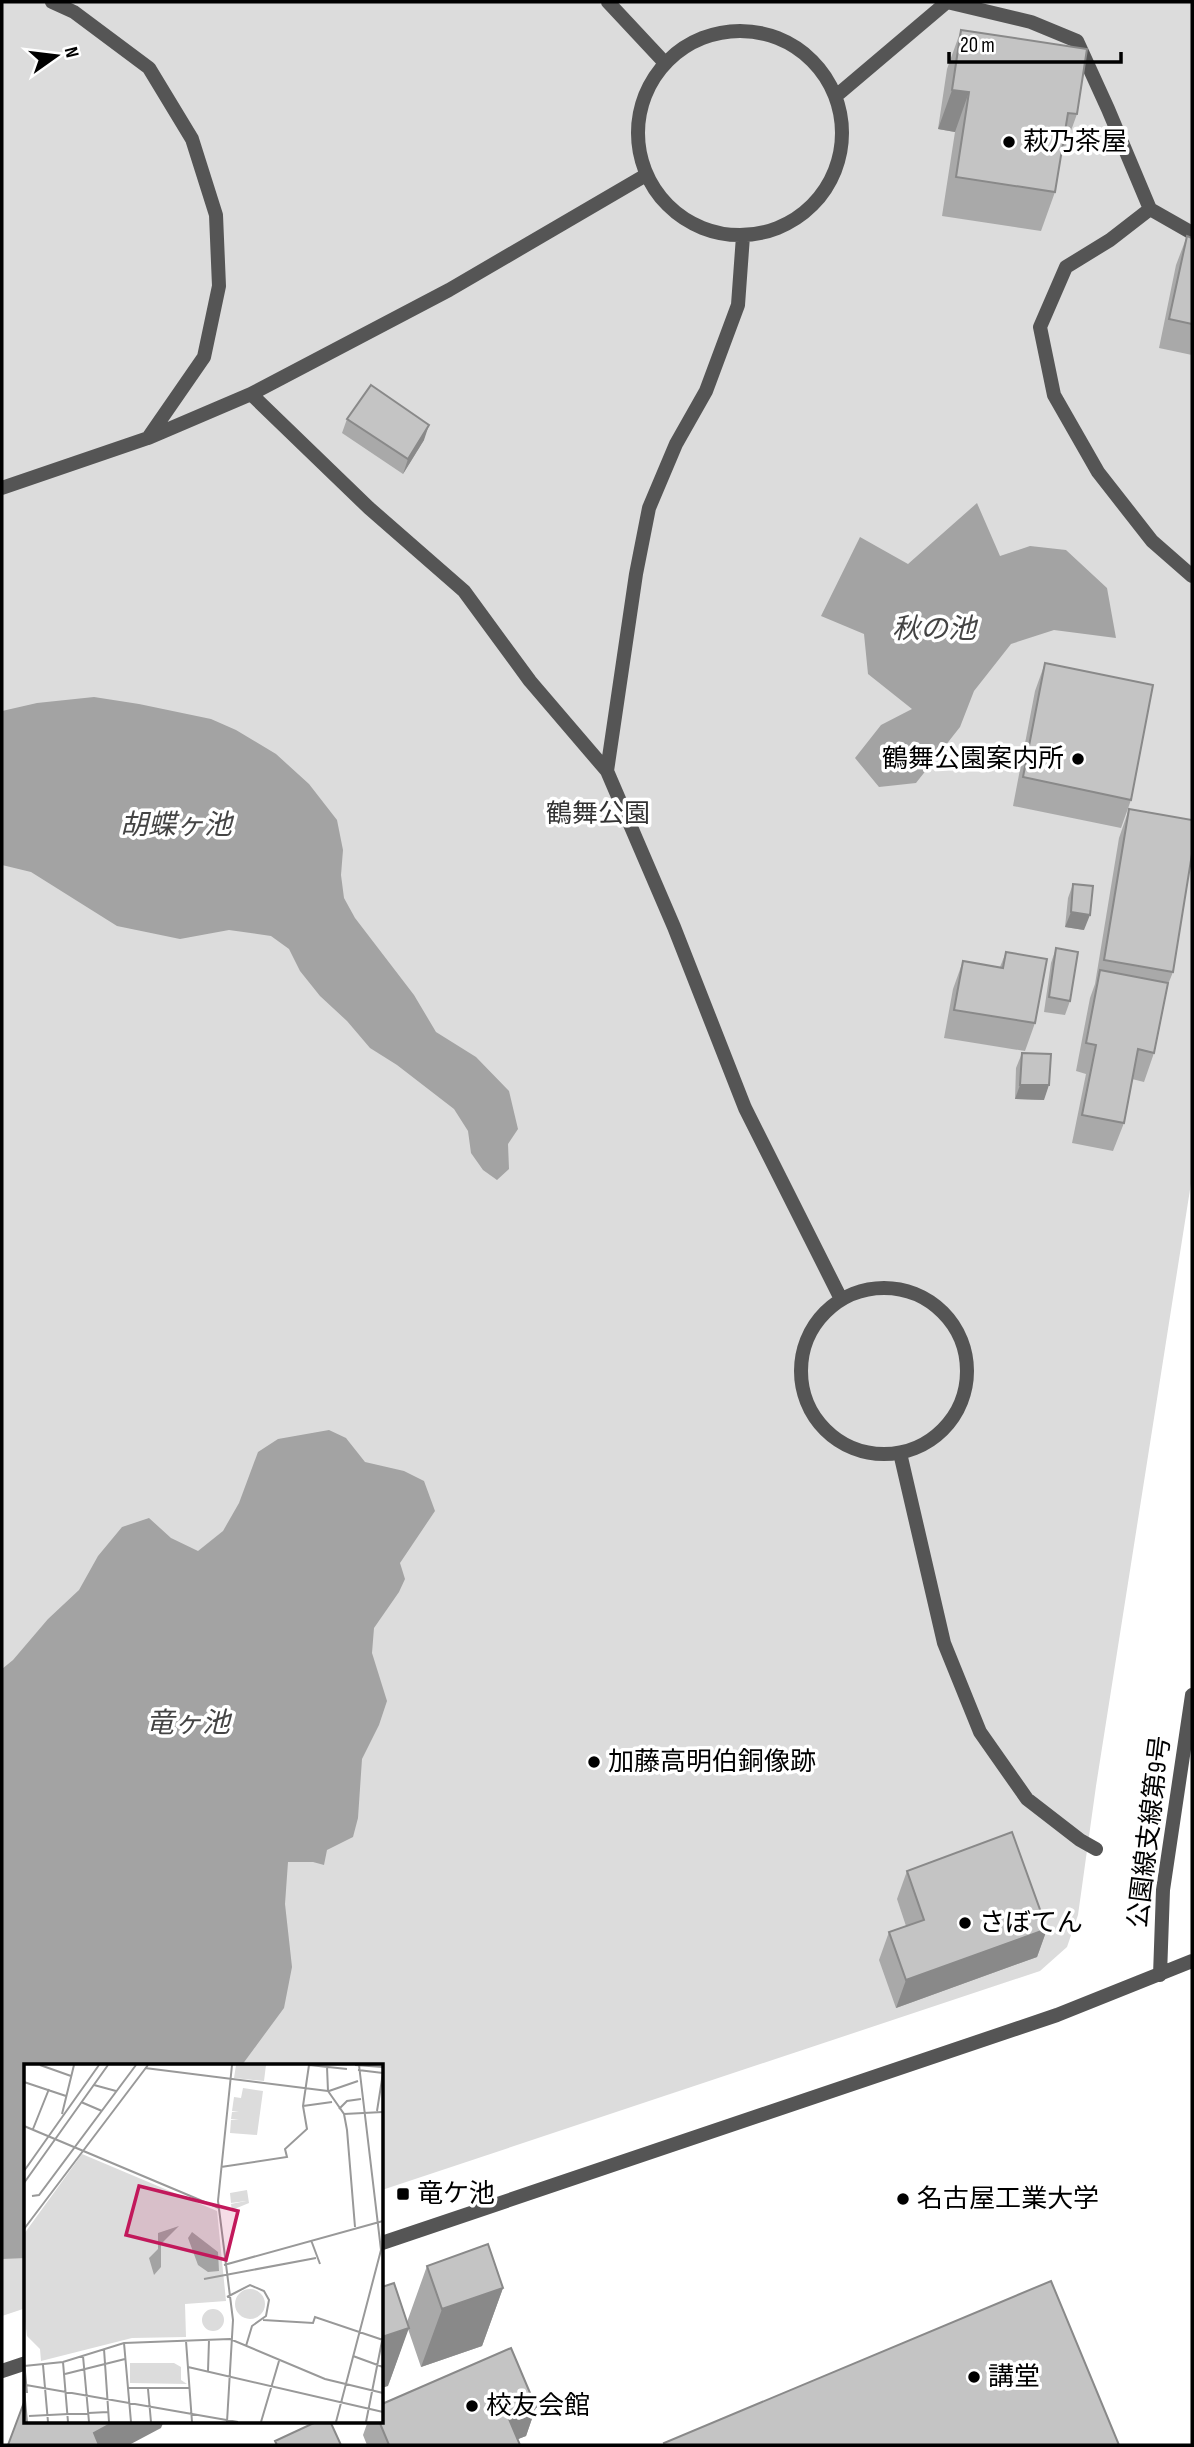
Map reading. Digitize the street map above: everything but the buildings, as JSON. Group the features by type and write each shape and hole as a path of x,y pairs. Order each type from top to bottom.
{"street":[{"path":"52,2 74,12 149,68 192,139 216,215 219,286 204,357 148,438"},
{"path":"608,2 665,63"},
{"path":"836,96 947,2 1031,22 1077,41 1150,209 1192,233"},
{"path":"726,32 760,33 792,45 818,67 836,96 843,128 842,139 839,161 825,191 803,214 774,230 743,236 713,233 685,220 663,200 646,175 638,146 639,116 648,87 665,63 693,42 726,32"},
{"path":"2,488 148,438 251,394 449,290 646,175"},
{"path":"1150,209 1110,240 1066,267 1040,327 1054,395 1098,472 1153,541 1192,576"},
{"path":"607,771 632,600 649,508 676,444 706,391 738,305 743,236"},
{"path":"251,394 369,508 464,590 530,681 607,771 674,927 745,1108 841,1299"},
{"path":"892,1287 918,1294 940,1309 957,1329 966,1354 968,1380 960,1406 945,1429 924,1445 900,1453 871,1454 844,1445 822,1427 808,1407 801,1383 801,1359 809,1335 822,1314 841,1299 866,1289 892,1287"},
{"path":"900,1453 944,1643 980,1732 1027,1798 1080,1840 1096,1849"},
{"name":"公園線支線第9号","path":"1160,1975 1163,1890 1192,1695"},
{"path":"383,2243 1058,2015 1192,1961"},
{"path":"2,2371 24,2364"}],"green space":[{"name":"鶴舞公園","path":"2,2 1192,2 1192,1177 1078,1915 1067,1947 1040,1971 383,2190 383,2064 24,2064 24,2309 2,2316"}],"water":[{"name":"秋の池","path":"977,503 1000,556 1030,546 1066,550 1107,588 1116,638 1054,630 1011,644 974,691 960,727 916,783 879,787 855,758 881,725 912,709 868,674 864,634 821,616 860,537 908,564"},
{"name":"胡蝶ヶ池","path":"94,697 211,719 236,730 276,754 309,784 337,820 343,850 341,875 344,898 355,918 414,995 436,1032 476,1057 509,1091 518,1129 508,1144 509,1169 497,1180 483,1170 471,1153 468,1131 454,1109 397,1065 370,1048 347,1021 320,996 300,971 289,949 271,936 229,930 180,939 117,926 31,872 2,865 2,711 37,703"},
{"name":"竜ヶ池","path":"329,1430 346,1438 365,1462 404,1471 424,1481 435,1511 400,1563 405,1579 374,1628 372,1653 387,1701 379,1725 362,1759 358,1818 353,1837 327,1850 324,1865 288,1862 285,1904 292,1967 284,2008 243,2064 24,2064 24,2258 2,2259 2,1669 79,1590 98,1556 122,1527 149,1518 171,1538 198,1551 223,1531 239,1503 258,1452 278,1439"}],"place":[{"name":"萩乃茶屋","path":"1009,142"},
{"name":"鶴舞公園案内所","path":"1078,759"},
{"name":"加藤高明伯銅像跡","path":"594,1762"},
{"name":"さぼてん","path":"965,1923"},
{"name":"竜ケ池","path":"403,2194"},
{"name":"名古屋工業大学","path":"903,2199"},
{"name":"講堂","path":"974,2377"},
{"name":"校友会館","path":"472,2406"}]}
